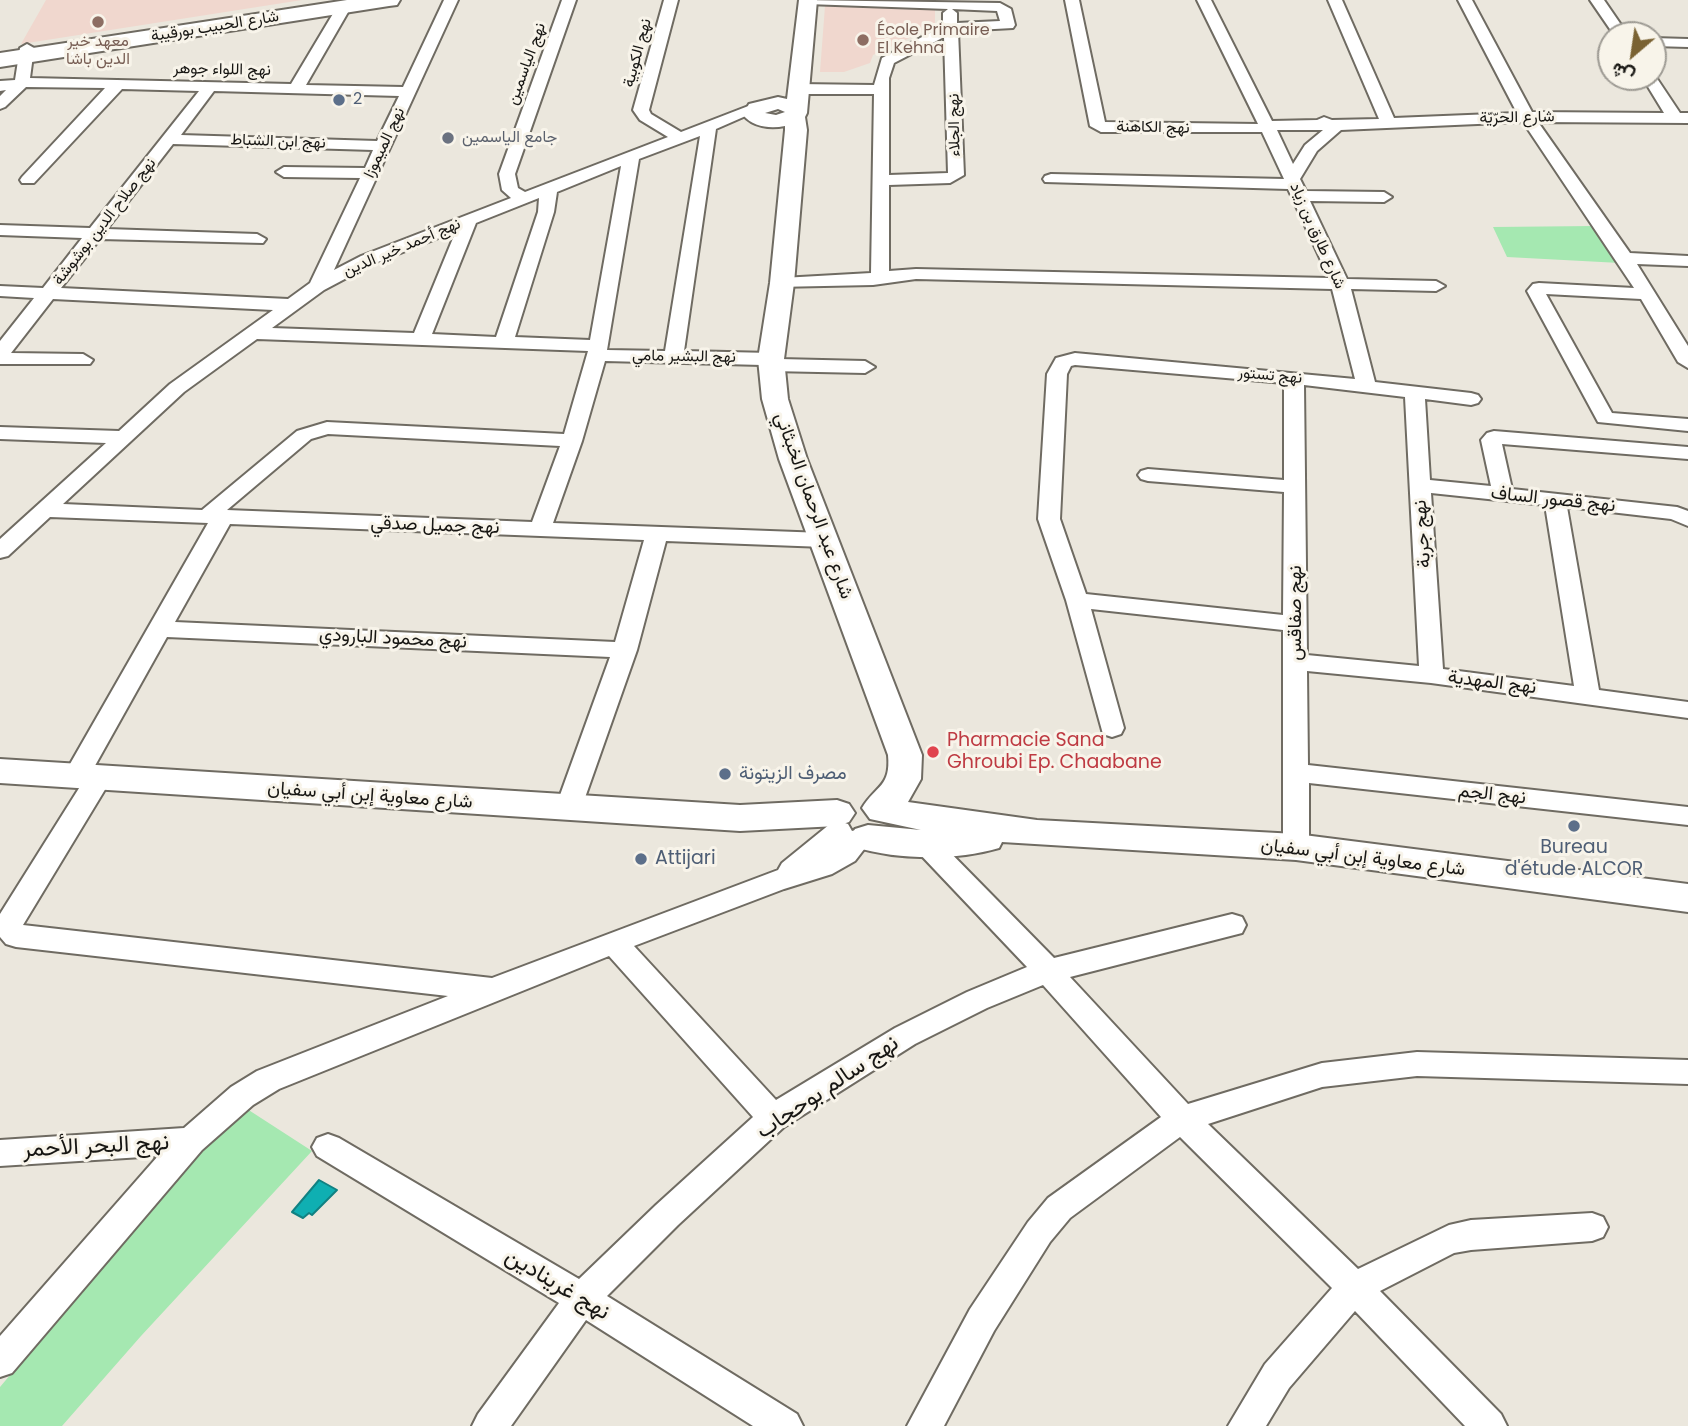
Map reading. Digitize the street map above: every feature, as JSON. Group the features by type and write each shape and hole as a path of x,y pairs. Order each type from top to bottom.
{"main road":[{"name":"شارع الحبيب بورقيبة","path":"0,60 34,52 344,4 389,0"},
{"name":"شارع عبد الرحمان الخبثاني","path":"808,0 782,109 782,283 771,362 775,399 793,459 905,755 905,780"},
{"path":"0,51 34,52"},
{"path":"858,821 900,744"},
{"name":"شارع معاوية إبن أبي سفيان","path":"0,771 740,818 771,826 858,821 973,825 1037,833 1296,847 1688,898"},
{"path":"858,821 891,800 905,780 935,805 973,825"},
{"name":"شارع معاوية إبن أبي سفيان","path":"858,821 899,844 926,844 1037,833"}],"street":[{"name":"نهج الميموزا","path":"318,286 451,0"},
{"name":"نهج الياسمين","path":"509,180 509,169 569,0"},
{"name":"نهج الكوبية","path":"671,0 641,110 645,117 679,137"},
{"path":"808,0 950,3 1003,8 1008,25 952,27 889,59 882,84 879,273"},
{"name":"نهج الكاهنة","path":"1072,0 1097,125 1264,130"},
{"path":"1204,0 1249,93"},
{"path":"1335,0 1388,122"},
{"path":"1465,0 1527,117 1625,258 1688,362"},
{"path":"1597,0 1612,21"},
{"name":"نهج الجلاء","path":"882,180 950,178 956,175 950,3"},
{"path":"296,89 344,4"},
{"path":"1667,42 1688,43"},
{"path":"0,104 28,83 34,52"},
{"name":"نهج اللواء جوهر","path":"0,86 28,83 409,92"},
{"name":"نهج أحمد خير الدين","path":"0,551 177,388 318,286 367,260 714,124 882,84"},
{"path":"28,180 117,85"},
{"name":"نهج صلاح الدين بوشوشة","path":"0,356 209,88"},
{"path":"1661,91 1684,119"},
{"name":"شارع طارق بن زياد","path":"1249,93 1264,130 1295,186 1340,283 1366,386"},
{"name":"شارع الحرّيّة","path":"1249,93 1277,108 1337,125"},
{"name":"شارع الحرّيّة","path":"1264,130 1527,117 1684,119"},
{"path":"674,357 714,124"},
{"path":"1295,186 1311,148 1337,125"},
{"name":"نهج ابن الشباط","path":"171,139 384,146"},
{"path":"540,530 572,441 597,350 631,157"},
{"path":"284,173 372,173"},
{"path":"1051,179 1295,186 1384,197"},
{"path":"509,180 510,190 540,192"},
{"path":"509,180 540,192"},
{"path":"420,341 477,217 509,180"},
{"path":"503,344 545,212 540,192"},
{"path":"0,230 257,239"},
{"path":"1625,258 1688,261"},
{"path":"782,283 879,273 1436,286"},
{"path":"1646,293 1537,289 1605,418 1688,425"},
{"path":"0,291 290,305"},
{"name":"نهج البشير مامي","path":"250,333 503,344 674,357 865,367"},
{"path":"0,356 83,360"},
{"name":"نهج تستور","path":"1077,600 1052,528 1048,503 1057,374 1060,365 1069,359 1294,378 1471,398"},
{"name":"نهج صفاقس","path":"1294,378 1296,847"},
{"name":"نهج جربة","path":"1415,392 1432,675"},
{"path":"493,989 16,936 10,933 8,928 87,778 214,518 304,435 313,430 327,428 572,441"},
{"path":"0,433 123,438"},
{"path":"1503,494 1492,440 1494,436 1688,453"},
{"path":"1148,475 1296,487"},
{"name":"نهج قصور الساف","path":"1420,485 1677,513 1687,518"},
{"path":"1555,499 1588,695"},
{"name":"نهج جميل صدقي","path":"47,510 824,540"},
{"path":"0,527 25,529"},
{"path":"568,809 625,650 657,534"},
{"path":"1112,728 1077,600 1297,624"},
{"name":"نهج محمود البارودي","path":"160,629 625,650"},
{"name":"نهج المهدية","path":"1296,663 1432,675 1688,710"},
{"name":"نهج الجم","path":"1296,773 1688,816"},
{"path":"0,1361 191,1141 242,1096 268,1080 493,989 776,881 823,867 846,853 858,821"},
{"path":"926,844 1048,971 1182,1119 1354,1287 1489,1426"},
{"name":"نهج سالم بوحجاب","path":"490,1426 582,1299 667,1215 774,1118 905,1036 977,1000 1048,971 1232,925"},
{"path":"614,942 774,1118"},
{"path":"925,1426 982,1320 1039,1232 1059,1208 1182,1119 1322,1074 1418,1064 1688,1072"},
{"name":"نهج البحر الأحمر","path":"0,1153 191,1141"},
{"name":"نهج غرينادين","path":"328,1147 582,1299 785,1426"},
{"path":"1246,1426 1277,1376 1354,1287 1449,1240 1471,1235 1592,1227"}],"shaded area":[{"name":"معهد خير الدين باشا","path":"46,0 302,0 21,44"},
{"name":"École Primaire El Kehna","path":"825,6 935,9 935,26 873,55 870,63 844,72 820,72"}],"green space":[{"path":"1594,226 1620,263 1507,257 1493,227"},
{"path":"244,1107 312,1151 62,1426 0,1426 0,1387 202,1147"}],"water":[{"path":"319,1180 337,1190 312,1215 309,1213 303,1218 292,1212"}],"place":[{"name":"معهد خير الدين باشا","path":"98,22"},
{"name":"École Primaire El Kehna","path":"863,40"},
{"name":"2","path":"339,100"},
{"name":"جامع الياسمين","path":"448,138"},
{"name":"Pharmacie Sana Ghroubi Ep. Chaabane","path":"933,752"},
{"name":"مصرف الزيتونة","path":"725,774"},
{"name":"Bureau d'étude ALCOR","path":"1574,826"},
{"name":"Attijari","path":"641,859"}]}
